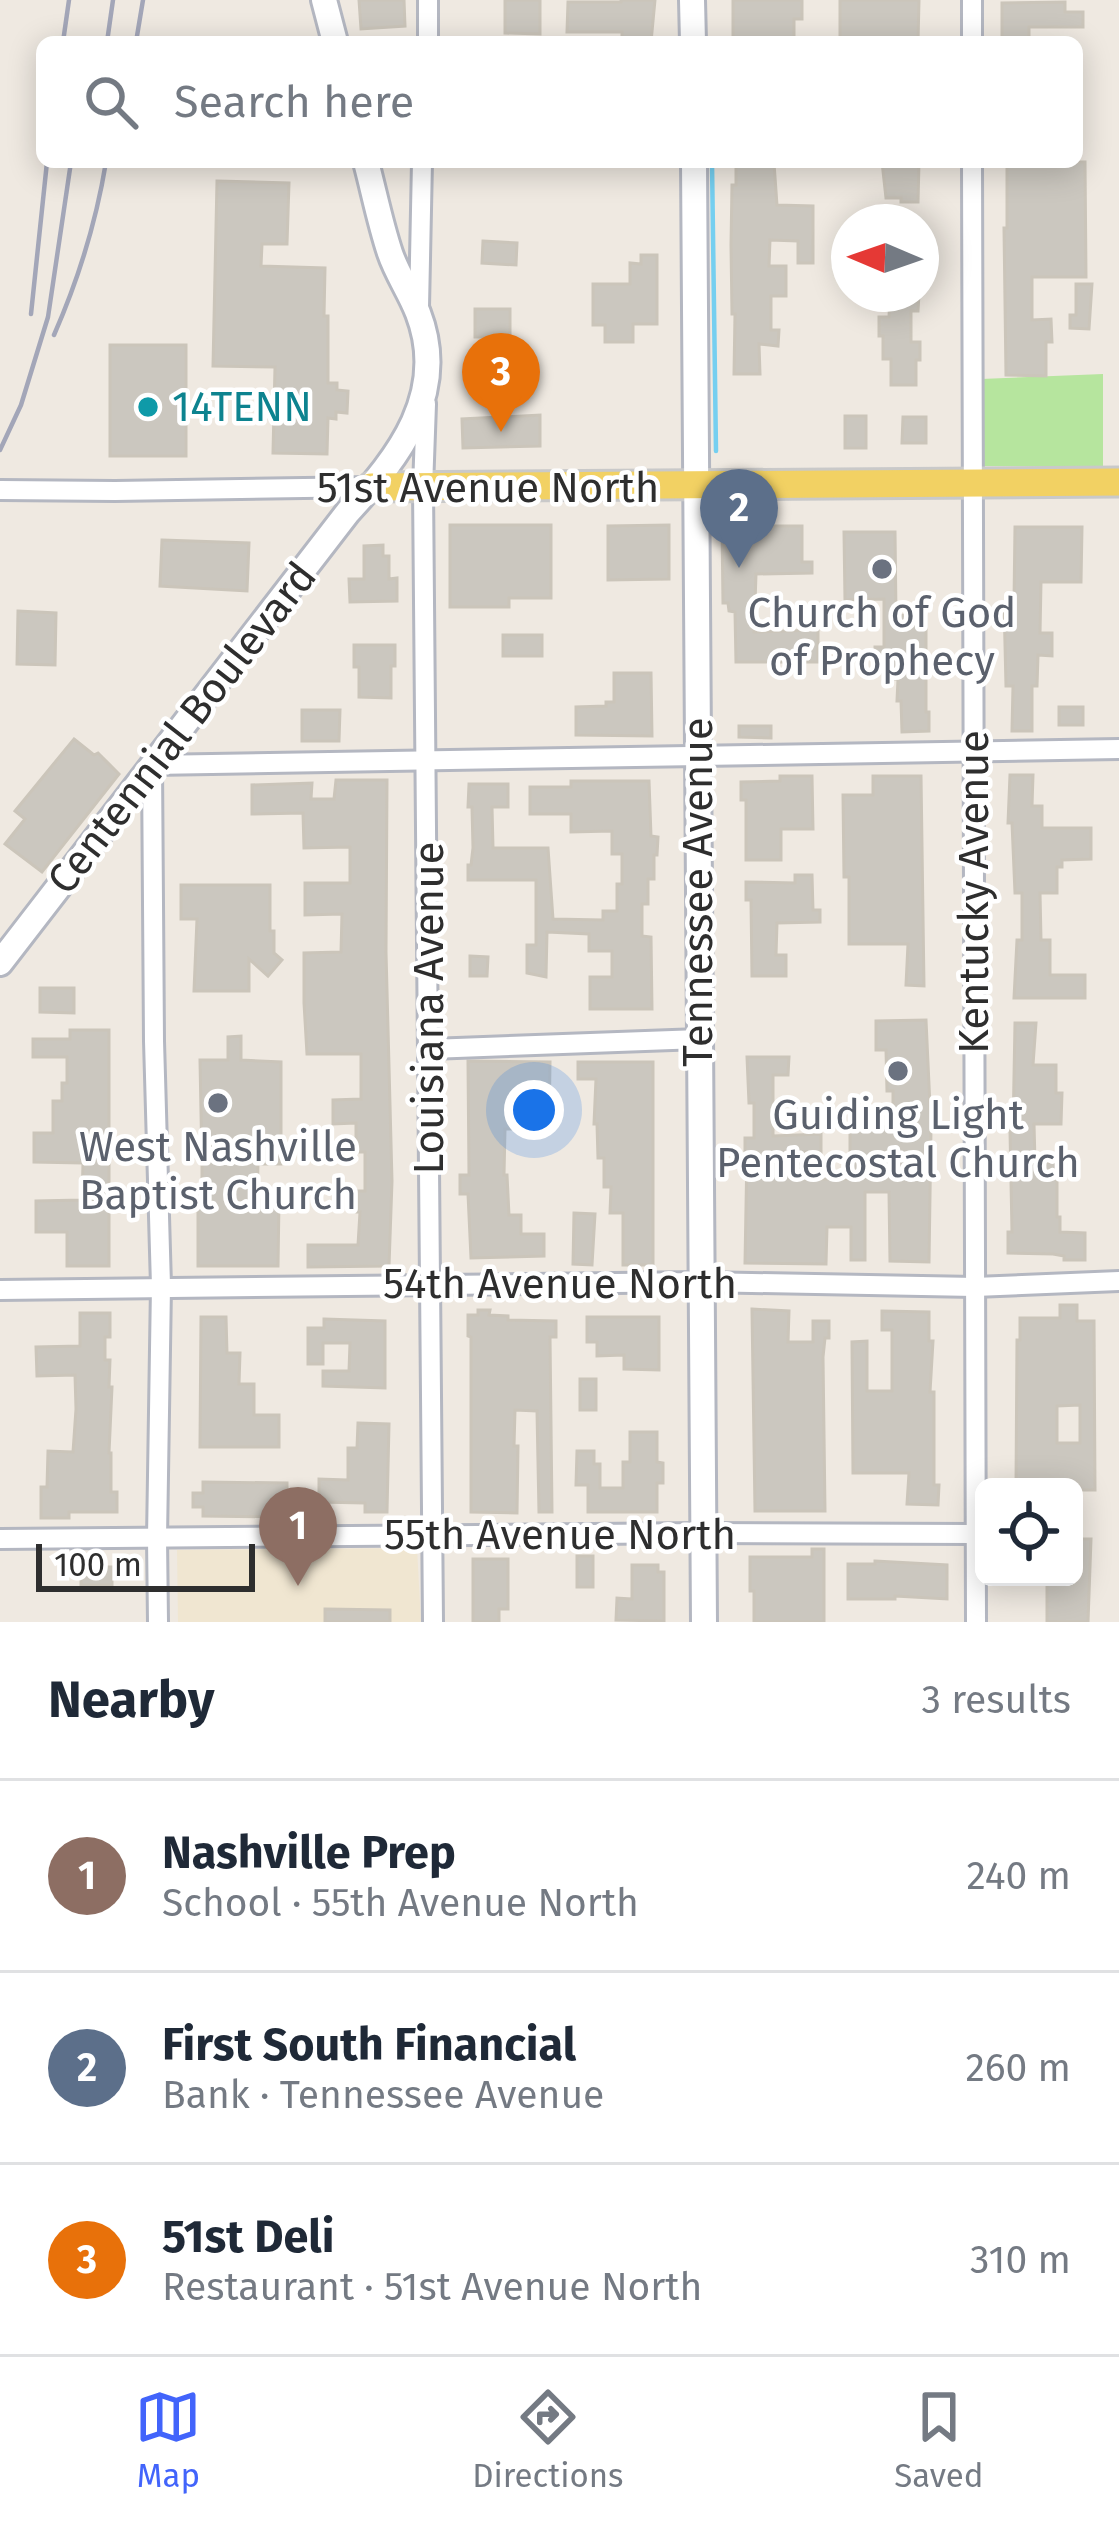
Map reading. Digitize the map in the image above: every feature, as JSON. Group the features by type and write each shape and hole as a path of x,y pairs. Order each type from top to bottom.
{"main road":[{"name":"51st Avenue North","path":"371,488 1119,482"}],"street":[{"path":"324,0 333,36"},
{"path":"428,0 428,36"},
{"path":"692,0 693,36"},
{"path":"972,0 972,36"},
{"name":"Centennial Boulevard","path":"0,963 413,428 426,394 425,340 392,257 368,168"},
{"path":"419,316 422,168"},
{"name":"Tennessee Avenue","path":"694,168 704,1622"},
{"name":"Kentucky Avenue","path":"972,168 975,1478"},
{"name":"Louisiana Avenue","path":"426,394 433,1622"},
{"name":"51st Avenue North","path":"0,490 371,488"},
{"path":"158,1622 161,1286 152,765 1119,749"},
{"path":"430,1049 700,1039"},
{"name":"54th Avenue North","path":"0,1290 701,1282 975,1287 1119,1282"},
{"name":"55th Avenue North","path":"0,1539 975,1534"},
{"name":"Kentucky Avenue","path":"976,1586 976,1622"}],"shaded area":[{"path":"417,1548 421,1622 178,1622 177,1550"}],"green space":[{"path":"1103,374 1103,467 981,466 981,379"}],"building":[{"path":"359,0 404,0 405,26 361,29"},
{"path":"505,0 540,0 540,34 505,33"},
{"path":"655,0 652,36 567,32 568,2"},
{"path":"733,0 802,0 802,19 794,19 794,36 733,36"},
{"path":"840,0 919,0 918,36 840,36"},
{"path":"1065,2 1065,12 1083,12 1083,27 1029,27 1029,36 1002,36 1002,3"},
{"path":"1085,162 1086,277 1032,277 1032,320 1051,319 1046,376 1006,375 1007,168 1083,168"},
{"path":"736,168 774,168 777,205 813,206 813,263 798,263 798,241 770,240 769,266 786,266 786,296 771,296 771,330 779,330 778,346 759,344 760,374 734,374 731,245 732,185 736,185"},
{"path":"883,168 919,168 918,202 886,198"},
{"path":"217,181 289,183 287,244 262,244 261,266 325,268 328,383 348,391 347,413 336,412 336,419 328,418 327,454 273,453 275,367 213,366"},
{"path":"483,241 517,243 516,265 482,263"},
{"path":"641,255 657,255 657,324 633,324 633,342 605,342 605,325 593,325 593,284 630,284 630,263 641,264"},
{"path":"1076,284 1092,284 1089,329 1070,328 1070,315 1076,315"},
{"path":"475,309 510,309 510,337 475,337"},
{"path":"889,312 911,312 911,342 920,342 916,385 891,385 891,359 883,359 883,336 879,336 879,317 889,317"},
{"name":"14TENN","path":"110,345 186,345 186,456 110,456"},
{"path":"540,415 540,446 463,448 462,419"},
{"path":"845,416 866,416 866,448 845,448"},
{"path":"903,417 926,417 926,443 902,443"},
{"path":"450,525 551,525 551,598 509,598 509,607 450,607"},
{"path":"669,525 669,579 608,580 608,526"},
{"path":"722,525 742,525 743,532 766,531 766,526 802,526 802,562 812,562 812,573 756,574 754,632 818,630 818,662 736,662 735,612 723,603"},
{"path":"1015,527 1082,527 1081,582 1041,582 1040,633 1052,633 1052,656 1038,655 1032,731 1012,731 1013,686 1006,686 1004,602 1014,602"},
{"path":"844,532 895,532 896,615 926,616 929,731 902,732 898,679 883,679 883,660 875,660 875,647 884,647 884,599 845,600"},
{"path":"162,540 249,543 247,591 160,586"},
{"path":"383,545 383,556 389,556 389,579 397,578 397,601 350,602 349,579 364,579 364,546"},
{"path":"18,611 56,613 55,665 17,664"},
{"path":"503,635 542,635 542,656 503,656"},
{"path":"354,645 395,645 391,698 359,697"},
{"path":"614,673 651,673 652,736 576,735 576,707 614,702"},
{"path":"1059,707 1083,707 1083,725 1059,725"},
{"path":"302,710 340,710 339,741 302,741"},
{"path":"739,726 771,726 771,738 739,737"},
{"path":"74,739 94,755 98,753 119,774 42,872 5,844 25,819 15,811"},
{"path":"1010,775 1033,775 1032,806 1042,806 1042,828 1091,828 1091,859 1062,860 1062,867 1057,867 1057,893 1040,893 1041,940 1050,940 1050,975 1085,975 1085,998 1014,998 1022,893 1015,893 1012,823 1008,823"},
{"path":"780,776 812,776 813,829 781,829 781,860 746,860 746,800 741,800 741,782 780,781"},
{"path":"873,776 921,776 924,986 906,985 908,944 849,944 843,795 873,795"},
{"path":"336,780 387,780 389,1266 308,1267 308,1245 358,1245 357,1191 365,1191 365,1152 356,1152 356,1123 333,1124 333,1100 361,1099 361,1054 307,1054 304,1003 304,953 341,952 342,914 305,915 305,883 350,883 350,847 304,848 303,813 252,814 252,785 312,783 311,799 334,799"},
{"path":"571,781 649,781 651,836 658,837 654,879 648,879 648,904 642,904 642,936 651,937 652,1009 590,1009 590,977 612,977 612,951 589,951 589,934 547,932 546,977 527,973 527,945 536,945 536,880 468,880 473,848 469,784 508,784 508,807 492,807 493,848 548,848 553,919 603,920 603,911 617,911 622,854 612,854 612,831 571,832 571,814 530,814 530,787 571,787"},
{"path":"795,875 812,875 813,910 820,910 820,922 777,923 776,955 786,955 786,976 752,976 751,900 746,900 746,882 795,883"},
{"path":"181,885 270,885 270,931 274,931 274,953 282,960 268,976 249,959 249,991 194,991 197,919 181,919"},
{"path":"470,956 488,957 487,976 470,976"},
{"path":"40,988 74,988 74,1013 40,1012"},
{"path":"926,1020 931,1128 929,1262 890,1261 889,1192 865,1192 865,1260 851,1260 851,1227 827,1227 826,1264 745,1263 745,1138 754,1138 747,1057 789,1057 788,1075 773,1075 773,1136 821,1134 821,1153 803,1152 803,1179 850,1179 850,1127 893,1127 893,1091 887,1091 886,1050 876,1050 876,1021"},
{"path":"1015,1023 1036,1023 1033,1065 1056,1065 1056,1093 1062,1093 1061,1124 1034,1124 1035,1162 1057,1162 1060,1232 1085,1233 1085,1260 1008,1253"},
{"path":"70,1030 109,1030 109,1266 67,1266 67,1232 36,1232 36,1201 82,1200 83,1163 34,1162 34,1133 53,1133 53,1101 62,1101 67,1057 33,1057 33,1039 70,1039"},
{"path":"241,1036 241,1060 281,1062 281,1164 258,1164 257,1200 279,1200 278,1266 198,1266 200,1060 228,1060 228,1037"},
{"path":"468,1061 550,1062 549,1128 505,1129 509,1215 521,1215 521,1234 544,1234 544,1256 471,1258 468,1194 460,1194 460,1175 469,1175"},
{"path":"578,1062 653,1062 653,1265 623,1265 623,1213 610,1213 611,1187 604,1187 604,1158 598,1158 596,1079 578,1079"},
{"path":"574,1213 595,1214 592,1265 573,1264"},
{"path":"1060,1305 1077,1305 1077,1321 1094,1321 1095,1490 1083,1490 1083,1478 1016,1478 1020,1318 1060,1318","holes":["1080,1405 1080,1443 1057,1443 1057,1406"]},
{"path":"752,1309 789,1311 788,1342 813,1342 813,1321 829,1321 823,1357 825,1511 755,1511"},
{"path":"478,1310 508,1316 508,1320 556,1321 556,1337 550,1337 552,1512 539,1512 537,1411 515,1410 517,1513 471,1512 468,1315 478,1315"},
{"path":"882,1311 929,1312 938,1505 907,1504 909,1473 853,1473 852,1342 867,1341 867,1391 892,1391 892,1330 882,1330"},
{"path":"80,1313 110,1313 105,1360 110,1360 109,1453 117,1512 69,1512 69,1518 41,1518 48,1451 73,1452 76,1409 75,1375 37,1376 36,1347 80,1346"},
{"path":"201,1317 226,1317 227,1353 240,1353 239,1384 254,1384 254,1415 279,1415 279,1447 200,1447"},
{"path":"587,1317 659,1317 659,1370 624,1369 624,1355 597,1356 597,1342 587,1342"},
{"path":"324,1319 385,1321 385,1388 323,1386 323,1371 349,1371 350,1343 323,1343 323,1364 308,1364 308,1328 324,1328"},
{"path":"580,1379 596,1379 596,1410 580,1410"},
{"path":"358,1423 389,1424 387,1512 365,1512 365,1503 319,1502 319,1479 348,1480 348,1448 357,1448"},
{"path":"630,1432 657,1432 663,1483 657,1483 657,1512 588,1512 588,1485 576,1485 577,1451 594,1451 594,1464 600,1464 600,1488 623,1488 623,1462 630,1462"},
{"path":"203,1482 287,1483 287,1517 203,1516 203,1507 193,1507 193,1493 203,1493"},
{"path":"1083,1539 1091,1539 1088,1622 1047,1622 1047,1586 1083,1586"},
{"path":"812,1549 824,1549 824,1622 754,1622 750,1557 812,1557"},
{"path":"577,1556 593,1556 593,1587 577,1587"},
{"path":"473,1559 508,1559 508,1609 499,1609 499,1622 473,1622"},
{"path":"848,1564 947,1565 947,1599 848,1599"},
{"path":"632,1565 658,1565 658,1572 664,1572 664,1621 616,1620 617,1598 632,1599"},
{"path":"81,1567 112,1567 112,1585 81,1585"},
{"path":"325,1609 390,1610 390,1622 325,1622"}],"waterway":[{"path":"712,168 716,451"}],"railway":[{"path":"64,36 69,0"},
{"path":"108,36 113,0"},
{"path":"137,36 143,0"},
{"path":"31,314 46,168"},
{"path":"0,450 21,405 48,317 70,168"},
{"path":"54,335 86,250 105,168"}],"place":[{"name":"14TENN","path":"148,407"},
{"name":"51st Deli","path":"501,432"},
{"name":"First South Financial","path":"739,568"},
{"name":"Church of God of Prophecy","path":"882,569"},
{"name":"Guiding Light Pentecostal Church","path":"898,1071"},
{"name":"West Nashville Baptist Church","path":"218,1103"},
{"name":"Nashville Prep","path":"298,1586"}]}
